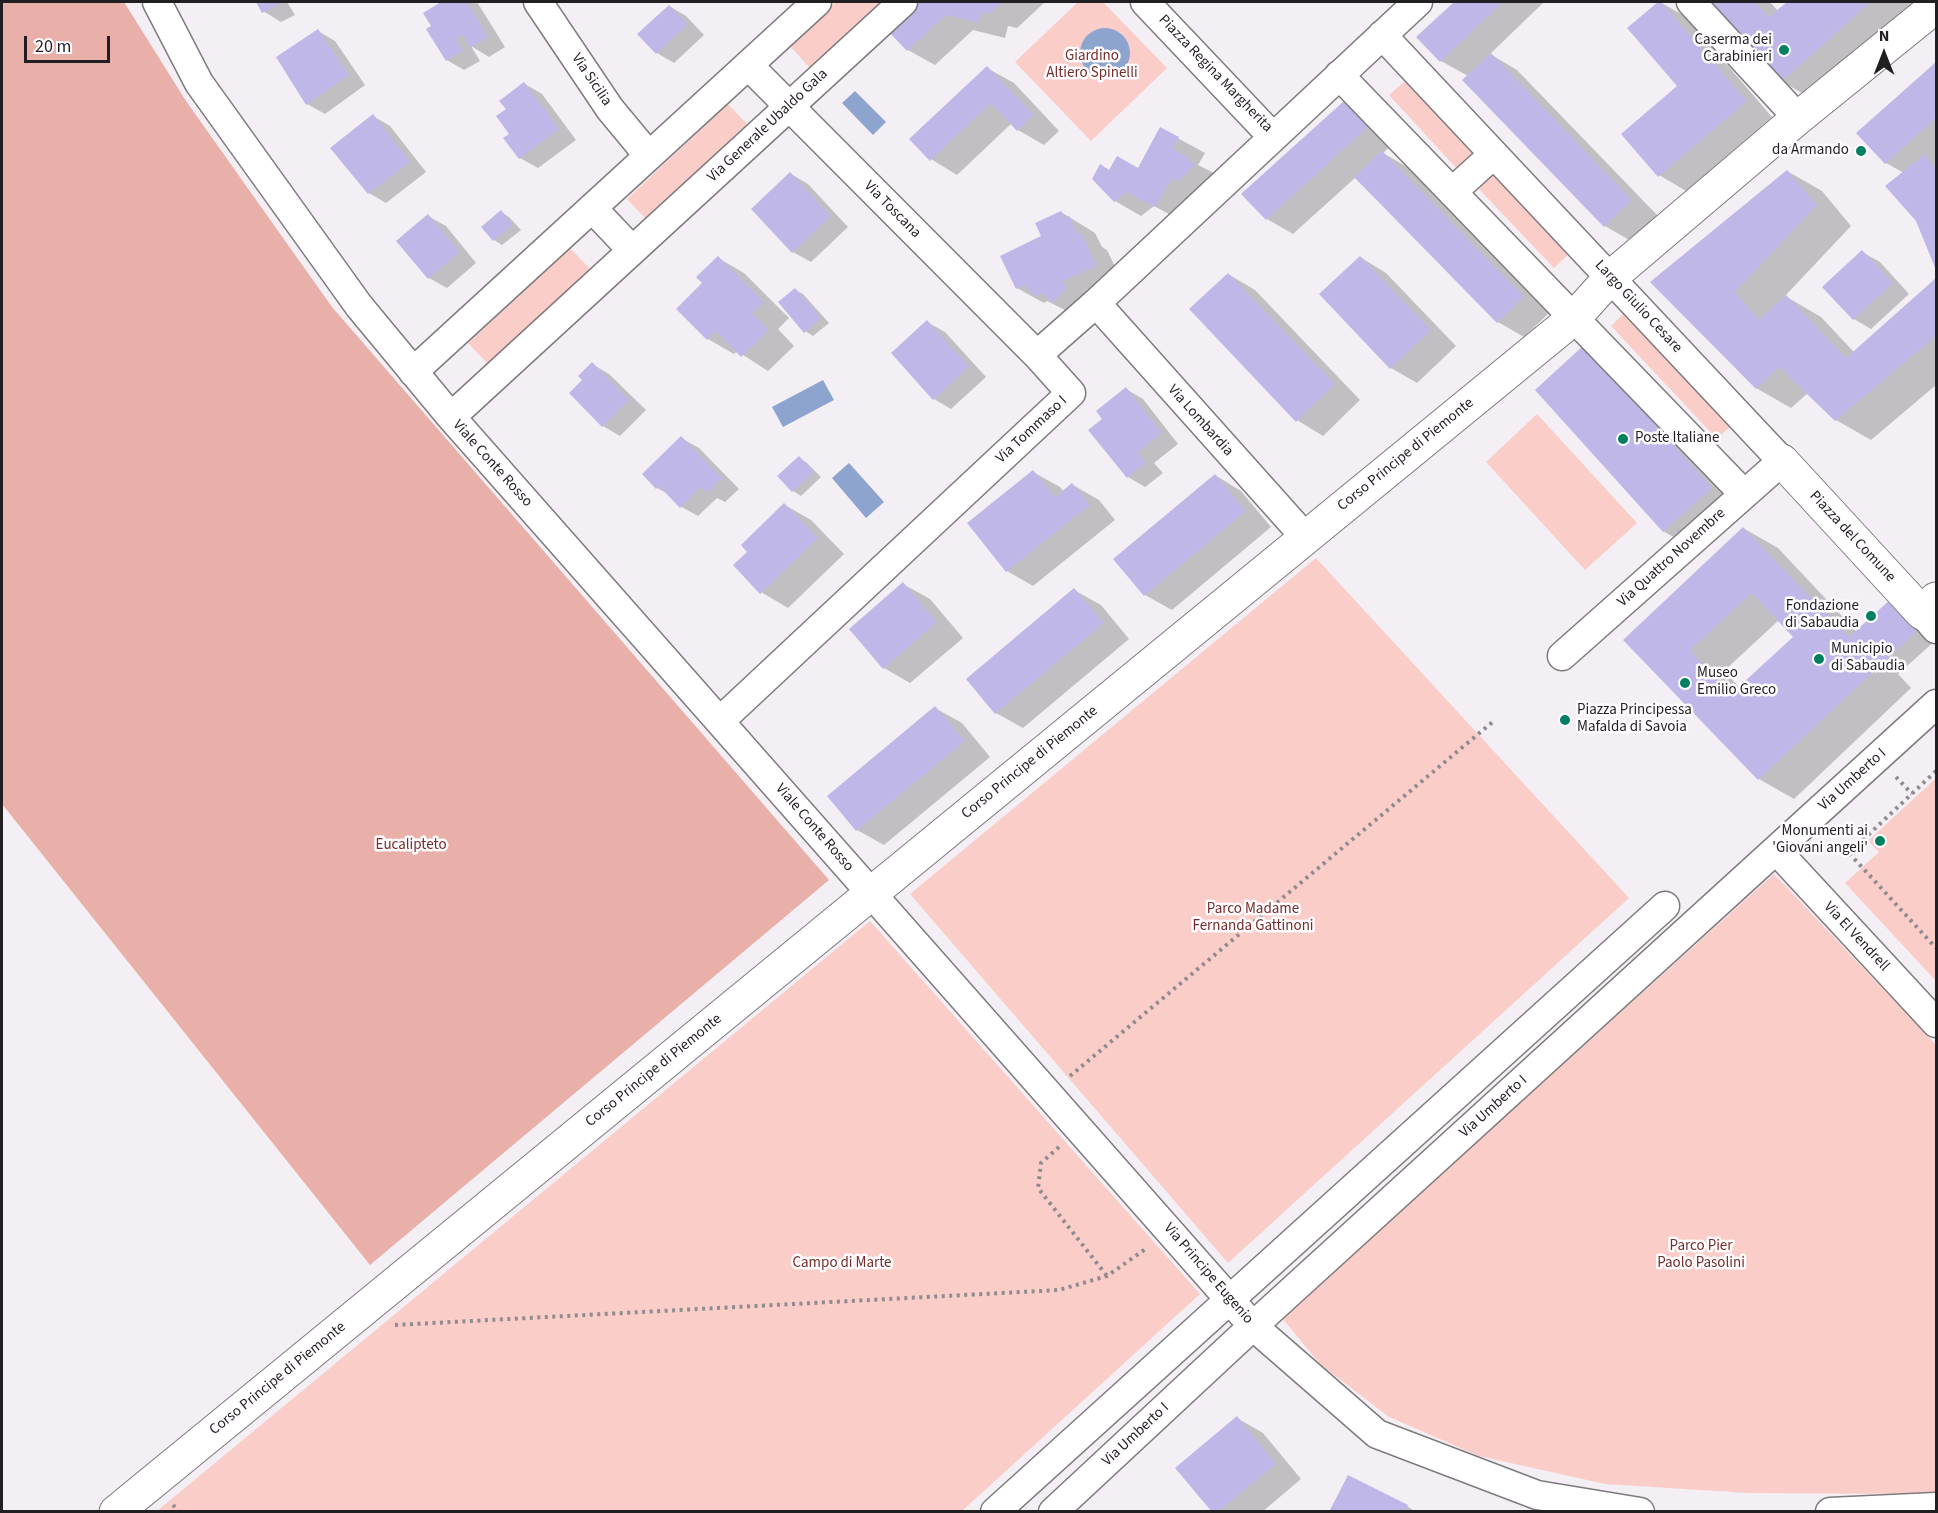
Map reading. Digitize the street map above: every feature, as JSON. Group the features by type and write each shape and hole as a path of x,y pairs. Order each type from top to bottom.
{"street":[{"name":"Viale Conte Rosso","path":"157,2 199,84 359,306 451,417 871,893"},
{"name":"Via Sicilia","path":"538,2 610,109 649,156"},
{"path":"413,372 817,2"},
{"name":"Via Generale Ubaldo Gala","path":"451,417 903,2"},
{"name":"Piazza Regina Margherita","path":"1145,2 1272,136 1418,2"},
{"path":"1691,2 1798,118"},
{"name":"Corso Principe di Piemonte","path":"116,1512 1574,318 1611,277 1798,118 1936,6"},
{"name":"Largo Giulio Cesare","path":"1382,35 1782,461"},
{"name":"Via Toscana","path":"748,65 1037,355"},
{"path":"1339,75 1744,494"},
{"path":"1037,355 1096,303 1272,136"},
{"path":"1452,192 1493,155"},
{"path":"592,208 632,250"},
{"name":"Via Lombardia","path":"1096,303 1306,538"},
{"name":"Via Tommaso I","path":"720,721 1071,393 1037,355"},
{"name":"Via Quattro Novembre","path":"1562,656 1782,461"},
{"name":"Piazza del Comune","path":"1782,461 1932,614"},
{"name":"Via Umberto I","path":"1053,1512 1253,1326 1936,704"},
{"name":"Via El Vendrell","path":"1776,850 1936,1023"},
{"name":"Via Principe Eugenio","path":"871,893 1253,1326 1377,1434 1537,1495 1640,1512"},
{"path":"995,1512 1665,906"},
{"path":"1830,1512 1936,1507"}],"path":[{"path":"1048,1093 1495,720"},
{"path":"1936,771 1849,853 1936,948"},
{"path":"1892,774 1912,794"},
{"path":"1080,1129 1041,1163 1038,1188 1107,1276"},
{"path":"389,1325 1059,1290 1107,1276 1171,1232"}],"green space":[{"name":"Eucalipteto","path":"2,2 124,2 186,101 332,307 829,880 370,1265 2,804"},
{"path":"836,2 882,2 810,68 789,45"},
{"name":"Giardino Altiero Spinelli","path":"1078,2 1103,2 1167,68 1091,141 1015,62"},
{"path":"1405,81 1474,155 1458,170 1389,95"},
{"path":"728,104 747,124 646,219 627,199"},
{"path":"1491,171 1569,254 1554,268 1476,186"},
{"path":"570,248 590,269 488,364 468,343"},
{"path":"1626,311 1732,425 1717,439 1611,326"},
{"path":"1537,414 1637,523 1585,570 1486,462"},
{"name":"Parco Madame Fernanda Gattinoni","path":"1316,558 1629,898 1228,1263 910,894"},
{"path":"1936,778 1936,981 1845,883 1879,852 1868,841"},
{"name":"Parco Pier Paolo Pasolini","path":"1774,874 1936,1045 1936,1494 1749,1493 1605,1484 1479,1456 1389,1417 1320,1364 1282,1318"},
{"name":"Campo di Marte","path":"870,921 1200,1294 962,1511 157,1511"}],"water":[{"path":"1100,28 1110,28 1123,35 1130,48 1130,58 1123,71 1110,78 1100,78 1091,74 1084,67 1080,58 1080,48 1084,39 1091,32"},
{"path":"855,91 886,122 873,135 842,103"},
{"path":"823,380 834,400 783,427 772,407"},
{"path":"849,463 884,502 866,518 832,478"}],"building":[{"path":"256,2 276,2 278,5 262,13"},
{"path":"441,2 467,2 488,37 470,48 463,35 456,39 463,50 446,61 426,29 431,26 423,13"},
{"path":"915,2 1003,2 990,14 982,12 979,23 946,15 907,51 886,29"},
{"path":"1454,2 1503,2 1440,62 1416,37"},
{"path":"1658,2 1661,2 1747,101 1658,177 1621,134 1677,86 1627,28"},
{"name":"Caserma dei Carabinieri","path":"1708,2 1755,2 1769,17 1787,2 1871,2 1781,82"},
{"path":"669,5 688,24 656,54 637,34"},
{"path":"318,29 349,75 306,105 276,57"},
{"path":"1491,53 1632,200 1604,227 1462,80"},
{"path":"1936,62 1936,118 1885,164 1856,133"},
{"path":"987,66 1034,115 1017,131 991,103 930,161 909,139"},
{"path":"524,82 559,129 519,159 503,138 509,134 496,116 506,109 499,101"},
{"path":"1344,101 1368,127 1266,220 1241,194"},
{"path":"373,114 410,162 368,194 330,148"},
{"path":"1160,127 1179,137 1173,149 1185,155 1195,165 1178,182 1172,178 1155,207 1126,192 1114,202 1092,179 1100,164 1109,170 1117,156 1138,168"},
{"path":"1382,151 1524,297 1497,323 1354,177"},
{"path":"1925,154 1936,169 1936,270 1916,221 1885,186"},
{"path":"1787,170 1817,205 1735,292 1759,320 1786,295 1846,358 1936,278 1936,336 1835,421 1779,367 1756,389 1650,282"},
{"path":"790,172 831,216 792,253 751,209"},
{"path":"501,210 513,225 493,241 481,227"},
{"path":"1061,211 1065,218 1069,216 1078,234 1081,233 1097,266 1063,281 1066,289 1052,303 1041,292 1036,297 1024,285 1016,289 1000,256 1041,236 1035,223"},
{"path":"428,214 460,252 428,279 396,241"},
{"path":"1862,250 1893,283 1853,320 1822,287"},
{"path":"718,256 764,302 752,313 769,330 741,357 716,331 707,340 676,309 702,283 696,277"},
{"path":"1360,256 1431,330 1390,369 1319,294"},
{"path":"1228,273 1335,384 1296,422 1189,309"},
{"path":"795,288 821,318 804,333 778,302"},
{"path":"927,320 969,367 933,400 891,353"},
{"name":"Poste Italiane","path":"1584,345 1712,488 1663,532 1535,390"},
{"path":"592,362 629,400 602,427 569,393 582,380 578,376"},
{"path":"1126,387 1162,433 1138,452 1146,463 1127,478 1088,430 1102,419 1096,411"},
{"path":"681,436 722,478 707,493 701,487 680,508 659,486 656,489 642,474"},
{"path":"799,456 814,472 792,492 777,476"},
{"path":"1033,470 1055,497 1072,483 1090,505 1006,572 967,523"},
{"path":"1215,474 1246,511 1144,596 1113,559"},
{"path":"784,503 818,538 760,594 733,565 747,552 741,545"},
{"name":"Municipio di Sabaudia","path":"1743,527 1849,637 1891,599 1919,629 1758,780 1623,640","holes":["1752,593 1793,637 1731,694 1690,650"]},
{"path":"903,582 937,622 883,669 849,629"},
{"path":"1074,588 1104,623 995,714 966,679"},
{"path":"935,706 965,741 856,831 827,796"},
{"path":"1237,1416 1276,1464 1218,1512 1212,1512 1175,1468"},
{"path":"1348,1475 1408,1505 1404,1512 1329,1512"}],"place":[{"name":"Caserma dei Carabinieri","path":"1784,50"},
{"name":"da Armando","path":"1861,151"},
{"name":"Poste Italiane","path":"1623,439"},
{"name":"Fondazione di Sabaudia","path":"1871,616"},
{"name":"Municipio di Sabaudia","path":"1819,659"},
{"name":"Museo Emilio Greco","path":"1685,683"},
{"name":"Piazza Principessa Mafalda di Savoia","path":"1565,720"},
{"name":"Monumenti ai 'Giovani angeli'","path":"1880,841"}]}
